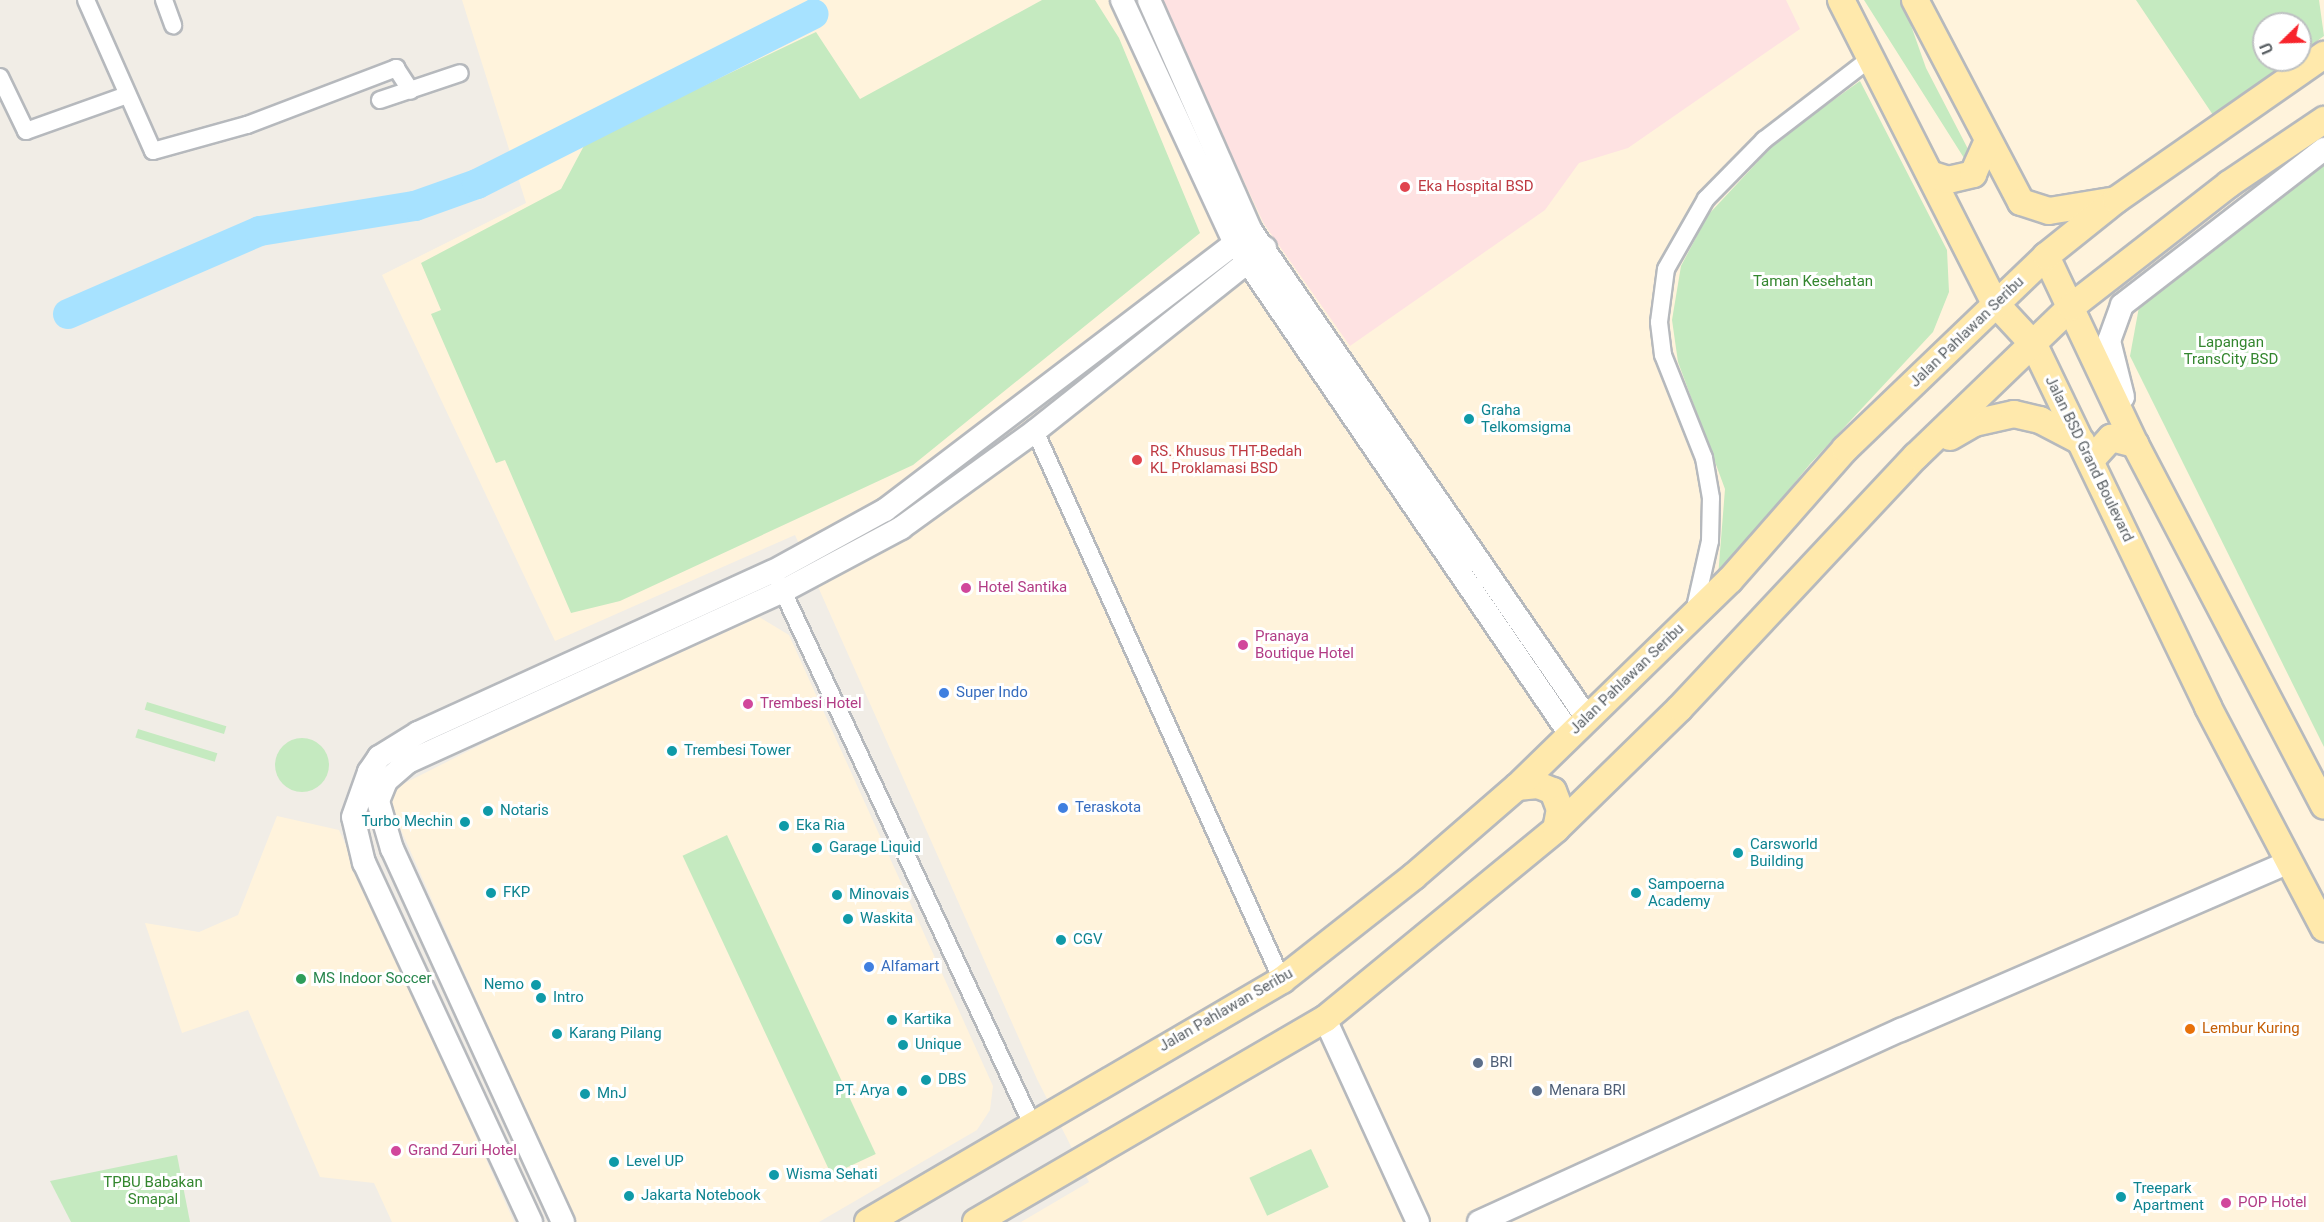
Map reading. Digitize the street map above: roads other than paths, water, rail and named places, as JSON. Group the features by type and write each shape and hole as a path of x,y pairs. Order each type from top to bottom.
{"main road":[{"name":"Jalan BSD Grand Boulevard","path":"1841,0 1933,175 1995,303 2034,345 2289,862 2324,928"},
{"path":"1915,0 2021,202 2049,211 2116,200"},
{"name":"Jalan Pahlawan Seribu","path":"868,1222 1032,1124 1282,980 1517,787 1693,615 1845,449 2046,256 2116,200 2324,55"},
{"path":"976,1222 1325,1019 1556,828 1680,708 1916,456 2071,307 2229,184 2324,120"},
{"path":"1933,175 1948,180 1973,174 1988,142"},
{"path":"2046,256 2139,451 2324,806"},
{"path":"1916,456 1974,423 2014,414 2040,420 2087,451 2111,438 2139,451"},
{"path":"1517,787 1539,785 1553,791 1560,809 1556,828"}],"street":[{"path":"86,0 146,145 161,152 396,68 411,91"},
{"path":"164,0 173,25"},
{"path":"1122,0 1250,245 1579,726"},
{"path":"1149,0 1250,245"},
{"path":"1693,615 1710,541 1712,498 1704,458 1663,355 1659,322 1666,269 1706,199 1764,140 1871,58"},
{"path":"380,100 460,73"},
{"path":"0,77 26,131 127,95"},
{"path":"2139,451 2110,357 2111,330 2122,305 2324,149"},
{"path":"531,1222 364,863 353,829 354,805 379,758 418,733 901,528 1035,431 1250,245"},
{"path":"563,1222 392,849 378,801 386,781 408,762 778,581 885,510 1250,245"},
{"path":"1035,431 1282,980"},
{"path":"778,581 1032,1124"},
{"path":"354,805 378,801"},
{"path":"1479,1222 1901,1030 2289,862"},
{"path":"1325,1019 1418,1222"}],"waterway":[{"path":"68,314 260,231 415,206 477,184 813,14"}],"place":[{"name":"Eka Hospital BSD","path":"1405,187"},
{"name":"Graha Telkomsigma","path":"1469,419"},
{"name":"RS. Khusus THT-Bedah KL Proklamasi BSD","path":"1137,460"},
{"name":"Hotel Santika","path":"966,588"},
{"name":"Pranaya Boutique Hotel","path":"1243,645"},
{"name":"Super Indo","path":"944,693"},
{"name":"Trembesi Hotel","path":"748,704"},
{"name":"Trembesi Tower","path":"672,751"},
{"name":"Teraskota","path":"1063,808"},
{"name":"Notaris","path":"488,811"},
{"name":"Turbo Mechin","path":"465,822"},
{"name":"Eka Ria","path":"784,826"},
{"name":"Garage Liquid","path":"817,848"},
{"name":"Carsworld Building","path":"1738,853"},
{"name":"FKP","path":"491,893"},
{"name":"Sampoerna Academy","path":"1636,893"},
{"name":"Minovais","path":"837,895"},
{"name":"Waskita","path":"848,919"},
{"name":"CGV","path":"1061,940"},
{"name":"Alfamart","path":"869,967"},
{"name":"MS Indoor Soccer","path":"301,979"},
{"name":"Nemo","path":"536,985"},
{"name":"Intro","path":"541,998"},
{"name":"Kartika","path":"892,1020"},
{"name":"Lembur Kuring","path":"2190,1029"},
{"name":"Karang Pilang","path":"557,1034"},
{"name":"Unique","path":"903,1045"},
{"name":"BRI","path":"1478,1063"},
{"name":"DBS","path":"926,1080"},
{"name":"PT. Arya","path":"902,1091"},
{"name":"Menara BRI","path":"1537,1091"},
{"name":"MnJ","path":"585,1094"},
{"name":"Grand Zuri Hotel","path":"396,1151"},
{"name":"Level UP","path":"614,1162"},
{"name":"Wisma Sehati","path":"774,1175"},
{"name":"Jakarta Notebook","path":"629,1196"},
{"name":"Treepark Apartment","path":"2121,1197"},
{"name":"POP Hotel","path":"2226,1203"}],"park label":[{"name":"Taman Kesehatan","path":"1813,282"},
{"name":"Lapangan TransCity BSD","path":"2231,350"},
{"name":"TPBU Babakan Smapal","path":"153,1190"}]}
